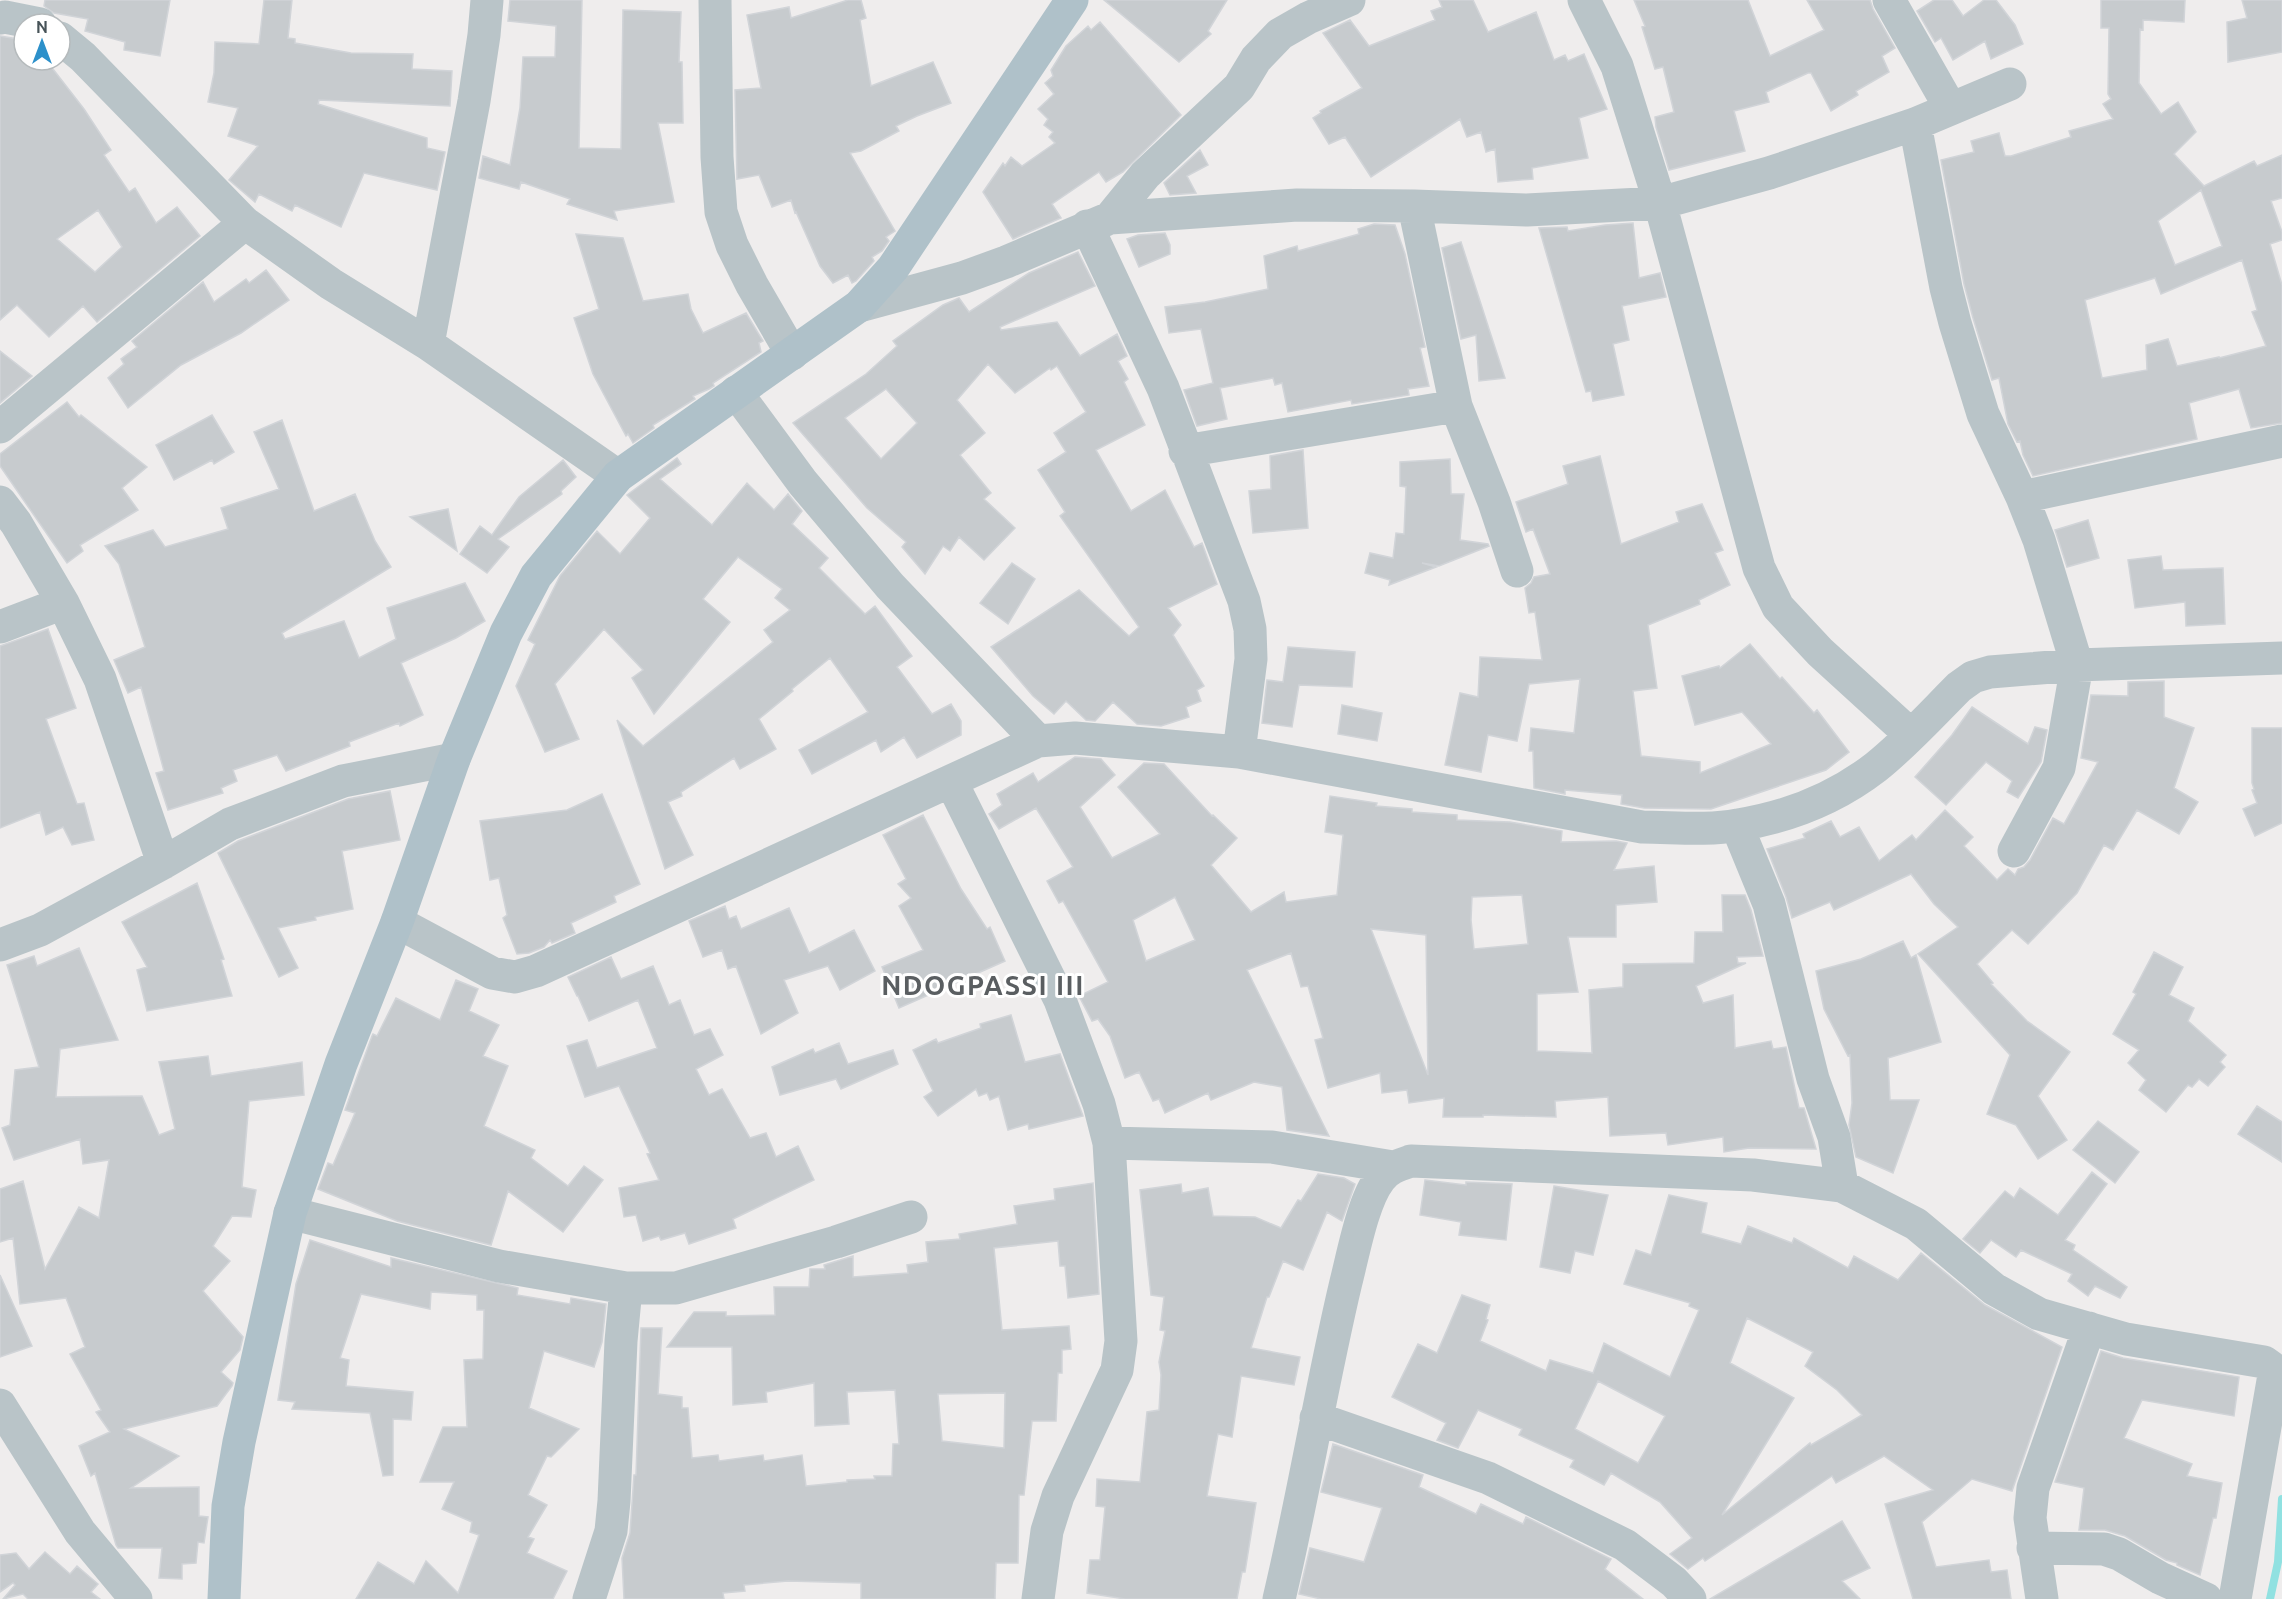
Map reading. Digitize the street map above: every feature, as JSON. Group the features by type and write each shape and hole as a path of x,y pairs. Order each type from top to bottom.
{"main road":[{"path":"224,1599 228,1506 239,1442 290,1213 340,1064 397,922 454,759 506,633 536,576 618,476 859,306 893,268 1072,0"}],"street":[{"path":"428,344 472,112 487,0"},
{"path":"715,0 717,157 721,212 732,244 747,275 792,354"},
{"path":"1099,222 1145,175 1239,87 1256,59 1280,34 1308,18 1349,0"},
{"path":"1584,0 1617,66 1660,203 1759,568 1778,607 1820,652 1911,735"},
{"path":"1889,0 1951,109"},
{"path":"72,48 245,223 331,284 428,344 618,476"},
{"path":"859,306 962,278 1006,262 1099,222 1297,205 1527,210 1660,203 1770,173 1916,124 2010,84"},
{"path":"1916,124 1946,288 1955,323 1983,414 2022,497 2039,540 2077,665 2059,768 2014,851"},
{"path":"1414,206 1456,406 1494,502 1517,571"},
{"path":"1099,222 1244,601 1250,629 1251,659 1239,752"},
{"path":"0,427 245,223"},
{"path":"736,392 803,483 890,586 1038,741"},
{"path":"1185,451 1456,406"},
{"path":"2022,497 2282,441"},
{"path":"0,502 16,523 63,603 100,679 163,863"},
{"path":"0,627 63,603"},
{"path":"397,922 492,973 515,977 536,972 1038,741 1075,738 1239,752 1642,826 1705,828 1737,826 1796,811 1838,793 1876,767 1959,687 1973,677 1990,672 2077,665 2282,658"},
{"path":"0,945 40,930 230,824 343,781 454,759"},
{"path":"951,781 1060,1000 1099,1104 1109,1143 1121,1341 1117,1370 1058,1496 1047,1531 1038,1599"},
{"path":"1737,826 1768,904 1813,1079 1834,1137 1842,1186"},
{"path":"1109,1143 1272,1148 1393,1167"},
{"path":"1279,1599 1295,1530 1327,1362 1352,1256 1371,1195 1380,1178 1393,1167 1411,1161 1721,1173 1842,1186 1916,1224 1994,1289 2039,1314 2126,1339 2264,1362 2271,1367 2274,1375 2235,1599"},
{"path":"290,1213 499,1266 626,1288 676,1288 836,1242 911,1217"},
{"path":"589,1599 611,1531 626,1288"},
{"path":"2042,1599 2030,1518 2033,1488 2089,1329"},
{"path":"0,1405 80,1532 136,1599"},
{"path":"1316,1418 1498,1483 1625,1545 1674,1582 1690,1599"},
{"path":"2033,1548 2104,1549 2119,1554 2160,1578 2206,1599"}],"building":[{"path":"45,0 170,0 160,56 124,50 125,42 85,31 88,19 72,16 72,12 53,12 44,6"},
{"path":"264,0 292,0 288,38 295,39 295,43 351,53 413,54 412,69 452,71 450,106 319,100 318,104 427,138 427,148 445,152 437,190 364,173 341,227 295,205 292,211 259,194 255,202 229,180 258,146 228,136 238,108 208,102 214,73 215,42 259,44"},
{"path":"510,0 582,0 579,148 621,149 623,10 681,12 679,62 682,62 683,123 658,123 674,202 614,211 617,220 567,204 570,199 521,182 519,189 479,178 483,156 510,165 520,108 523,57 555,57 556,26 508,21"},
{"path":"848,0 861,0 866,18 860,20 871,86 933,62 951,103 896,126 899,131 861,151 850,153 895,231 886,237 889,241 882,251 872,257 874,261 856,281 852,283 848,275 833,283 820,266 791,200 772,207 759,175 737,179 735,90 761,88 747,15 789,7 791,18"},
{"path":"1104,0 1227,0 1208,31 1211,34 1179,62"},
{"path":"1439,0 1473,0 1488,32 1536,12 1554,60 1565,55 1568,61 1584,54 1607,109 1579,118 1588,158 1532,168 1533,179 1498,182 1495,149 1486,152 1481,132 1467,137 1460,119 1371,177 1345,137 1329,144 1313,118 1321,113 1320,111 1362,88 1323,33 1350,20 1369,46 1435,20 1431,11 1442,7"},
{"path":"1634,0 1748,0 1770,56 1824,30 1807,0 1870,0 1895,48 1882,56 1889,72 1856,91 1858,95 1831,111 1811,73 1808,73 1766,92 1769,102 1734,111 1745,151 1669,170 1655,117 1674,112 1663,67 1655,69 1642,27 1645,26"},
{"path":"1934,0 1952,0 1963,16 1984,0 1996,0 2015,25 2023,44 1991,59 1985,41 1953,60 1941,38 1935,42 1917,11"},
{"path":"2101,0 2185,0 2184,22 2143,20 2143,30 2140,29 2139,83 2161,114 2178,102 2196,132 2174,154 2204,186 2254,161 2257,166 2282,155 2282,198 2271,201 2282,232 2282,240 2270,244 2282,285 2282,423 2251,428 2239,389 2189,403 2197,439 2033,476 2023,455 2020,441 2017,442 2008,424 1999,378 1992,380 1973,318 1964,284 1941,160 1974,152 1971,141 1999,133 2005,156 2011,156 2071,137 2069,131 2113,119 2103,104 2111,99 2108,94 2109,28 2101,28","holes":["2201,190 2222,246 2175,265 2158,221","2242,260 2257,310 2252,312 2266,346 2177,366 2168,339 2146,345 2147,370 2102,378 2085,300 2155,278 2161,294"]},
{"path":"2242,0 2282,0 2282,52 2228,62 2227,22 2247,18"},
{"path":"1100,22 1181,115 1123,172 1106,182 1099,172 1052,204 1061,218 1013,239 983,192 1003,163 1005,166 1011,157 1022,166 1055,143 1049,137 1053,132 1044,125 1048,119 1038,109 1054,94 1045,83 1053,76 1051,70 1066,46 1088,26 1091,30"},
{"path":"0,36 12,38 12,72 55,72 84,109 111,150 104,155 129,192 135,188 156,223 177,207 200,236 97,322 83,306 49,337 17,305 0,320","holes":["98,210 122,247 95,272 57,239"]},
{"path":"1200,150 1208,165 1187,176 1196,193 1170,195 1164,183"},
{"path":"1633,223 1639,278 1660,273 1666,297 1622,306 1629,340 1613,344 1624,395 1593,401 1591,391 1586,392 1539,228 1567,227 1568,231"},
{"path":"1374,224 1395,225 1405,254 1425,347 1420,348 1429,386 1408,389 1409,395 1352,404 1351,400 1288,412 1282,383 1275,385 1273,378 1220,388 1227,419 1197,426 1184,390 1213,383 1201,329 1169,333 1165,307 1205,302 1268,289 1264,256 1297,246 1298,251 1359,234 1358,229"},
{"path":"1165,233 1170,245 1170,254 1139,267 1127,239 1138,235"},
{"path":"576,234 623,238 643,301 688,294 691,309 703,333 746,313 763,341 759,343 761,352 713,383 714,386 693,396 695,399 653,425 654,428 633,443 628,434 626,436 593,374 574,318 599,309"},
{"path":"1461,242 1505,378 1479,381 1476,335 1461,339 1442,248"},
{"path":"1078,252 1095,286 1000,327 1001,330 1057,322 1080,356 1117,334 1127,356 1118,361 1128,379 1124,382 1145,425 1096,450 1131,511 1165,490 1194,547 1202,543 1217,584 1168,608 1181,625 1173,635 1204,686 1197,690 1201,701 1186,707 1189,717 1161,726 1137,724 1113,702 1095,721 1086,720 1066,701 1054,714 1033,696 991,647 1079,590 1129,636 1139,627 1060,516 1065,512 1038,470 1066,452 1054,433 1086,412 1057,366 1051,370 1050,368 1015,393 988,364 957,400 985,433 960,455 991,493 984,499 1015,528 984,560 959,537 950,551 943,546 925,574 902,547 906,542 867,508 793,423 866,374 897,346 893,341 943,305 959,298 969,312 1029,273","holes":["886,389 917,423 881,459 845,418"]},
{"path":"266,270 289,300 241,333 181,365 128,408 108,378 124,364 121,359 137,347 132,341 203,282 214,302 246,279 249,283"},
{"path":"0,351 32,376 0,403"},
{"path":"67,402 79,417 81,415 147,467 122,488 138,510 80,545 83,551 67,563 0,466 0,454"},
{"path":"212,415 234,452 214,464 212,460 174,480 156,445"},
{"path":"282,420 314,511 355,494 375,541 391,567 282,633 285,639 344,621 359,658 396,639 387,608 465,583 485,621 456,638 401,663 423,715 400,726 399,723 349,742 350,746 286,771 277,755 233,770 237,781 221,788 223,793 168,810 156,773 164,771 141,687 128,693 114,660 145,647 119,564 105,546 153,530 165,547 228,529 221,508 279,489 254,432"},
{"path":"1303,450 1308,528 1253,533 1249,491 1271,489 1270,456"},
{"path":"1600,456 1621,544 1679,522 1676,512 1702,504 1723,550 1715,553 1730,585 1699,600 1700,604 1648,625 1657,688 1633,691 1641,756 1700,762 1700,773 1771,744 1742,712 1695,725 1682,676 1719,666 1720,668 1750,644 1780,679 1782,677 1814,713 1817,710 1849,752 1826,770 1711,809 1644,808 1621,804 1622,795 1565,790 1565,794 1534,788 1533,751 1529,751 1531,728 1574,733 1580,679 1529,684 1517,741 1488,735 1481,772 1445,765 1460,693 1478,697 1480,657 1542,660 1535,612 1529,613 1525,588 1534,577 1550,574 1533,529 1526,532 1516,502 1568,484 1563,466"},
{"path":"677,458 681,464 660,479 712,525 747,483 774,510 788,494 802,511 792,524 828,558 819,568 865,614 875,606 912,656 897,667 932,714 951,704 961,721 961,735 917,758 904,737 881,752 876,740 812,774 799,750 868,712 830,658 759,719 776,749 740,769 734,758 681,792 682,796 668,802 693,855 665,869 617,720 643,746 773,642 764,630 790,610 775,598 782,589 738,557 703,599 730,622 654,714 632,678 643,670 604,629 555,684 579,739 545,752 516,686 535,644 528,640 560,576 597,531 620,554 650,518 627,495"},
{"path":"1450,459 1451,494 1464,494 1460,540 1489,546 1439,566 1422,563 1436,567 1389,585 1390,580 1365,573 1370,553 1393,558 1396,533 1404,534 1406,487 1400,486 1400,462"},
{"path":"563,460 576,477 561,491 562,494 498,539 509,547 487,573 460,554 480,526 492,535 519,497"},
{"path":"448,509 457,551 410,517"},
{"path":"2088,520 2099,558 2067,567 2055,530"},
{"path":"2161,556 2163,570 2223,568 2225,624 2186,626 2185,602 2135,608 2128,560"},
{"path":"1012,563 1035,579 1008,624 980,603"},
{"path":"48,629 76,708 46,719 77,804 84,803 94,840 72,845 63,827 46,835 40,812 0,828 0,646"},
{"path":"1288,647 1355,652 1352,687 1299,685 1292,727 1262,723 1267,680 1283,682"},
{"path":"2164,681 2164,717 2194,728 2174,788 2198,802 2179,834 2137,810 2113,850 2104,845 2077,893 2028,944 2012,930 1977,964 1993,983 1991,984 2027,1021 2070,1052 2038,1096 2067,1140 2038,1159 2016,1125 1987,1114 2010,1055 1918,954 1958,927 1934,904 1911,874 1834,910 1830,902 1792,918 1767,849 1805,838 1803,834 1831,821 1840,837 1859,827 1879,861 1912,835 1916,840 1945,810 1973,837 1964,846 1997,880 2008,869 2015,875 2018,869 2024,867 2030,860 2053,818 2064,824 2098,762 2081,758 2091,695 2128,696 2128,682"},
{"path":"1342,705 1382,713 1377,741 1338,734"},
{"path":"1972,707 2028,744 2035,727 2047,730 2041,762 2018,798 2007,792 2012,781 1986,762 1946,805 1915,777 1952,735"},
{"path":"2252,728 2282,728 2282,823 2255,836 2243,809 2257,803 2252,790 2254,789 2252,783"},
{"path":"1075,757 1101,759 1115,775 1080,807 1112,858 1160,834 1118,787 1144,763 1164,764 1212,816 1237,838 1211,865 1251,912 1284,892 1286,902 1337,895 1343,835 1325,832 1330,796 1377,803 1376,806 1412,809 1412,812 1457,815 1457,820 1510,822 1562,831 1561,842 1616,841 1627,843 1614,870 1654,866 1657,902 1616,905 1616,937 1568,937 1578,992 1537,994 1537,1051 1592,1053 1589,990 1623,987 1623,964 1694,963 1695,932 1723,932 1722,895 1745,895 1763,956 1737,957 1738,963 1746,963 1696,986 1703,1003 1733,995 1735,1048 1771,1041 1773,1049 1786,1047 1799,1108 1804,1108 1816,1149 1749,1148 1724,1152 1723,1137 1668,1145 1666,1133 1610,1136 1608,1097 1555,1101 1556,1117 1483,1115 1483,1117 1443,1117 1444,1098 1409,1103 1407,1090 1382,1093 1380,1073 1328,1088 1315,1040 1323,1038 1308,986 1301,987 1291,953 1247,970 1329,1136 1287,1130 1282,1087 1254,1082 1211,1100 1208,1093 1165,1113 1159,1099 1153,1101 1139,1072 1125,1078 1110,1036 1098,1019 1092,1021 1079,996 1108,982 1063,901 1059,903 1047,881 1073,867 1036,808 999,829 989,814 1002,805 997,794 1033,773 1038,782","holes":["1522,895 1528,944 1474,949 1471,920 1472,897","1175,897 1195,940 1146,961 1133,920","1371,929 1426,935 1428,1075"]},
{"path":"390,791 400,840 342,851 353,909 278,928 298,968 279,977 218,853 238,841 348,799"},
{"path":"602,794 640,884 614,896 616,902 571,923 575,933 552,943 550,940 544,947 529,953 517,954 503,918 507,915 499,878 490,880 480,821 567,810"},
{"path":"923,815 961,889 987,929 990,927 1005,961 899,1008 882,967 923,950 899,906 911,898 898,884 906,879 883,835"},
{"path":"197,883 224,959 221,960 232,996 147,1011 137,970 147,967 122,922"},
{"path":"725,906 729,919 736,916 741,929 789,908 809,953 854,930 875,971 840,990 828,966 784,980 798,1013 761,1034 736,966 728,969 722,950 703,957 689,921"},
{"path":"1903,941 1911,958 1916,955 1941,1042 1888,1058 1890,1100 1919,1100 1893,1173 1856,1157 1849,1125 1852,1103 1850,1055 1848,1056 1824,1009 1816,971 1861,959"},
{"path":"79,948 118,1040 60,1049 56,1097 142,1096 159,1135 175,1129 159,1062 208,1056 211,1076 302,1062 304,1095 249,1101 242,1187 256,1190 251,1217 232,1216 213,1246 230,1261 203,1291 243,1337 240,1350 221,1372 233,1383 232,1386 217,1406 124,1429 179,1456 131,1488 199,1487 199,1516 208,1517 204,1543 198,1542 196,1563 182,1564 182,1579 159,1578 162,1548 118,1548 116,1545 95,1473 91,1476 79,1446 110,1432 96,1412 101,1410 70,1354 85,1347 66,1298 20,1304 13,1238 0,1242 0,1189 23,1181 45,1269 79,1207 99,1218 109,1160 83,1164 80,1139 14,1160 2,1128 10,1125 15,1070 39,1067 7,965 34,956 37,966"},
{"path":"2154,952 2183,967 2169,995 2194,1008 2188,1021 2226,1055 2220,1062 2225,1067 2208,1086 2199,1079 2192,1087 2188,1085 2166,1112 2139,1090 2146,1080 2128,1063 2139,1050 2113,1034 2136,994 2133,992"},
{"path":"611,957 621,979 653,966 669,1005 680,1000 694,1035 710,1029 723,1055 696,1069 709,1095 722,1089 750,1138 766,1133 776,1157 798,1146 814,1180 733,1219 736,1228 689,1244 685,1233 661,1240 659,1236 643,1241 636,1215 624,1217 619,1188 659,1180 647,1154 650,1153 619,1086 585,1097 567,1046 587,1040 597,1068 657,1048 638,1000 589,1021 568,977"},
{"path":"456,980 478,989 469,1011 499,1025 483,1056 508,1066 484,1126 535,1150 531,1158 568,1186 584,1166 603,1180 563,1232 508,1191 491,1245 397,1221 318,1189 328,1163 333,1165 355,1113 345,1110 372,1036 373,1034 377,1036 396,998 440,1020"},
{"path":"1011,1015 1025,1062 1060,1054 1083,1116 1029,1129 1028,1124 1008,1130 999,1096 990,1100 987,1093 979,1096 976,1089 938,1116 924,1097 933,1091 913,1050 936,1039 938,1043 981,1028 980,1024"},
{"path":"839,1043 848,1064 893,1050 898,1064 841,1089 836,1079 780,1095 772,1067 813,1049 815,1053"},
{"path":"2257,1106 2282,1122 2282,1162 2238,1134"},
{"path":"2098,1121 2139,1152 2115,1183 2073,1150"},
{"path":"2092,1172 2107,1184 2065,1240 2075,1245 2073,1250 2127,1287 2120,1298 2095,1286 2088,1296 2068,1281 2072,1274 2021,1250 2016,1257 1991,1240 1980,1253 1963,1239 2005,1191 2014,1198 2020,1188 2058,1215"},
{"path":"1318,1174 1344,1178 1355,1184 1342,1221 1327,1212 1303,1270 1283,1261 1269,1297 1267,1297 1251,1348 1300,1357 1294,1385 1241,1376 1232,1437 1218,1434 1207,1496 1256,1503 1245,1572 1242,1572 1237,1599 1125,1599 1087,1593 1090,1560 1100,1560 1105,1507 1096,1506 1097,1479 1140,1482 1147,1412 1159,1410 1161,1375 1159,1362 1165,1331 1160,1330 1164,1297 1151,1295 1140,1190 1181,1184 1182,1193 1208,1188 1213,1216 1255,1217 1281,1228 1298,1200 1301,1201"},
{"path":"1425,1180 1466,1185 1466,1182 1512,1184 1506,1240 1459,1235 1461,1222 1420,1215"},
{"path":"1093,1183 1099,1294 1068,1298 1065,1266 1060,1266 1058,1241 994,1248 1002,1330 1069,1326 1071,1349 1062,1350 1062,1373 1058,1373 1056,1421 1032,1421 1024,1495 1019,1495 1018,1563 996,1563 995,1599 861,1599 861,1583 788,1581 744,1585 745,1591 723,1593 724,1599 624,1599 622,1558 630,1533 634,1475 636,1475 641,1328 662,1328 658,1394 682,1397 682,1408 688,1408 692,1458 718,1455 719,1461 763,1455 764,1461 802,1455 806,1486 847,1482 847,1480 875,1479 874,1476 892,1476 893,1444 899,1444 895,1390 847,1392 849,1424 815,1426 814,1383 766,1392 767,1402 733,1405 732,1347 667,1347 694,1312 726,1312 726,1316 775,1315 774,1287 809,1287 810,1269 825,1269 824,1265 853,1256 853,1277 908,1273 907,1265 928,1262 926,1242 960,1239 959,1234 1017,1224 1014,1206 1055,1200 1054,1189","holes":["1005,1393 1004,1448 942,1441 938,1394"]},
{"path":"1554,1186 1608,1195 1593,1255 1575,1251 1570,1273 1540,1267"},
{"path":"1669,1195 1707,1203 1701,1233 1741,1244 1748,1226 1792,1243 1794,1238 1848,1268 1854,1256 1898,1280 1921,1253 1985,1305 2062,1347 2012,1491 1972,1479 1922,1522 1936,1567 1989,1560 1991,1572 2007,1570 2011,1599 1913,1599 1885,1504 1933,1490 1884,1456 1836,1483 1832,1476 1705,1561 1703,1558 1688,1569 1670,1554 1692,1538 1660,1502 1611,1473 1604,1485 1570,1467 1574,1460 1519,1435 1522,1429 1478,1410 1458,1448 1437,1440 1446,1423 1392,1397 1418,1344 1437,1353 1462,1295 1490,1305 1486,1319 1488,1320 1480,1341 1546,1371 1550,1360 1593,1373 1604,1343 1670,1377 1699,1310 1689,1306 1690,1303 1624,1284 1636,1250 1651,1255","holes":["1747,1318 1813,1352 1805,1366 1837,1390 1862,1415 1811,1445 1810,1443 1722,1515 1794,1398 1730,1363","1598,1381 1665,1416 1638,1463 1575,1429"]},
{"path":"310,1240 391,1267 391,1258 518,1288 517,1295 570,1304 571,1298 606,1304 602,1342 594,1367 544,1351 529,1408 579,1429 551,1457 547,1456 528,1495 547,1505 528,1537 534,1539 527,1553 567,1571 553,1599 356,1599 378,1562 414,1584 426,1561 458,1593 479,1535 470,1532 472,1522 442,1509 454,1482 420,1482 443,1427 467,1427 464,1360 483,1359 484,1310 477,1310 477,1295 431,1292 430,1309 361,1294 340,1358 349,1360 346,1386 413,1392 411,1420 393,1419 393,1475 383,1476 370,1413 292,1409 295,1402 278,1400 296,1284"},
{"path":"0,1275 32,1346 0,1357"},
{"path":"2101,1351 2123,1358 2239,1377 2234,1416 2142,1400 2124,1438 2192,1464 2187,1476 2222,1483 2216,1518 2213,1518 2200,1575 2166,1560 2125,1536 2105,1530 2079,1530 2084,1488 2055,1482"},
{"path":"1333,1444 1423,1475 1419,1487 1476,1514 1481,1504 1523,1524 1526,1517 1611,1559 1605,1569 1643,1599 1321,1599 1299,1594 1310,1548 1364,1562 1382,1508 1321,1492"},
{"path":"1842,1521 1870,1568 1842,1581 1860,1599 1710,1599"},
{"path":"45,1552 70,1574 77,1566 98,1584 91,1592 100,1599 28,1599 23,1594 3,1599 15,1585 13,1583 0,1592 0,1555 16,1553 29,1569"}],"waterway":[{"path":"2270,1599 2278,1562 2282,1499"}],"district":[{"name":"NDOGPASSI III","path":"983,986"}]}
